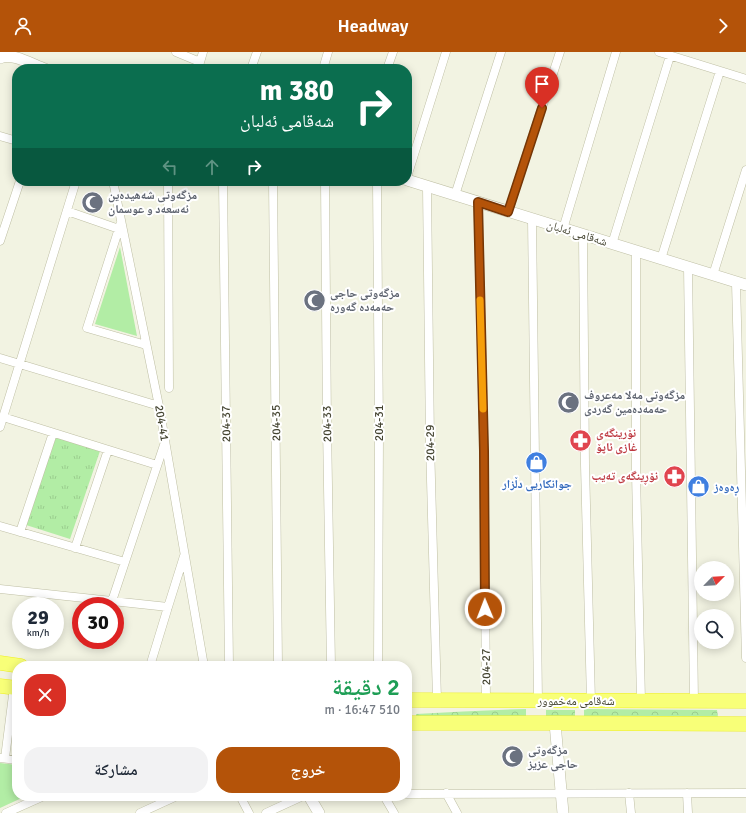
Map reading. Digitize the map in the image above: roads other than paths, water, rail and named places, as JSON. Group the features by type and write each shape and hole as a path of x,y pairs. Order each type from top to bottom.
{"highway":[{"path":"0,663 12,665"},
{"name":"شەقامی مەخموور","path":"412,702 437,700 746,701"},
{"name":"شەقامی مەخموور","path":"412,721 746,724"}],"street":[{"path":"14,52 44,64"},
{"path":"176,52 197,64"},
{"path":"199,64 203,52"},
{"path":"253,64 257,52"},
{"path":"324,64 328,52"},
{"path":"389,64 393,52"},
{"path":"412,161 446,52"},
{"path":"455,195 501,52"},
{"path":"508,212 560,52"},
{"path":"563,229 616,52"},
{"path":"659,52 746,79"},
{"path":"612,244 670,56"},
{"path":"0,58 12,57 31,64"},
{"path":"661,259 720,71"},
{"path":"0,136 12,140"},
{"path":"713,275 746,170"},
{"name":"شەقامی ئەلبان","path":"412,182 741,284"},
{"path":"0,241 18,186"},
{"path":"0,427 74,186"},
{"name":"204-41","path":"114,186 120,225 159,406 203,661"},
{"path":"168,186 169,388"},
{"name":"204-37","path":"223,186 229,661"},
{"name":"204-35","path":"273,186 278,661"},
{"name":"204-33","path":"325,186 331,661"},
{"name":"204-31","path":"377,186 379,426 378,661"},
{"name":"204-29","path":"427,186 430,443 437,700"},
{"name":"204-27","path":"478,202 486,700"},
{"path":"67,211 120,225 88,328 146,345"},
{"path":"532,219 538,701"},
{"path":"583,235 585,465 591,701"},
{"path":"636,251 636,473 641,701"},
{"path":"688,267 694,701"},
{"path":"741,284 746,658"},
{"path":"0,358 159,406"},
{"path":"3,417 157,465"},
{"path":"20,532 52,433"},
{"path":"113,597 165,441"},
{"path":"75,548 108,450"},
{"path":"0,526 124,562"},
{"path":"152,661 185,554"},
{"path":"0,589 75,597"},
{"path":"124,602 168,606"},
{"path":"3,758 10,687"},
{"path":"555,723 564,813"},
{"path":"446,793 457,813"},
{"path":"629,793 631,813"},
{"path":"687,793 688,813"},
{"path":"412,794 746,793"},
{"path":"6,813 33,801"},
{"path":"140,813 166,801"},
{"path":"243,801 249,813"},
{"path":"266,813 292,801"},
{"path":"312,801 319,813"},
{"path":"387,801 394,813"}],"place":[{"name":"مزگەوتی شەهیدەین ئەسعەد و عوسمان","path":"93,202"},
{"name":"مزگه‌وتی حاجی حه‌مه‌ده‌ گه‌وره","path":"315,300"},
{"name":"مزگەوتی مەلا مەعروف حەمەدەمین گەردی","path":"569,402"},
{"name":"نۆرینگەی غازی ئاپۆ","path":"580,440"},
{"name":"جوانکاریی دڵزار","path":"537,463"},
{"name":"نۆڕینگەی تەیب","path":"674,476"},
{"name":"ڕەوەز","path":"698,487"},
{"name":"مزگەوتی حاجی عزیز","path":"512,757"}]}
